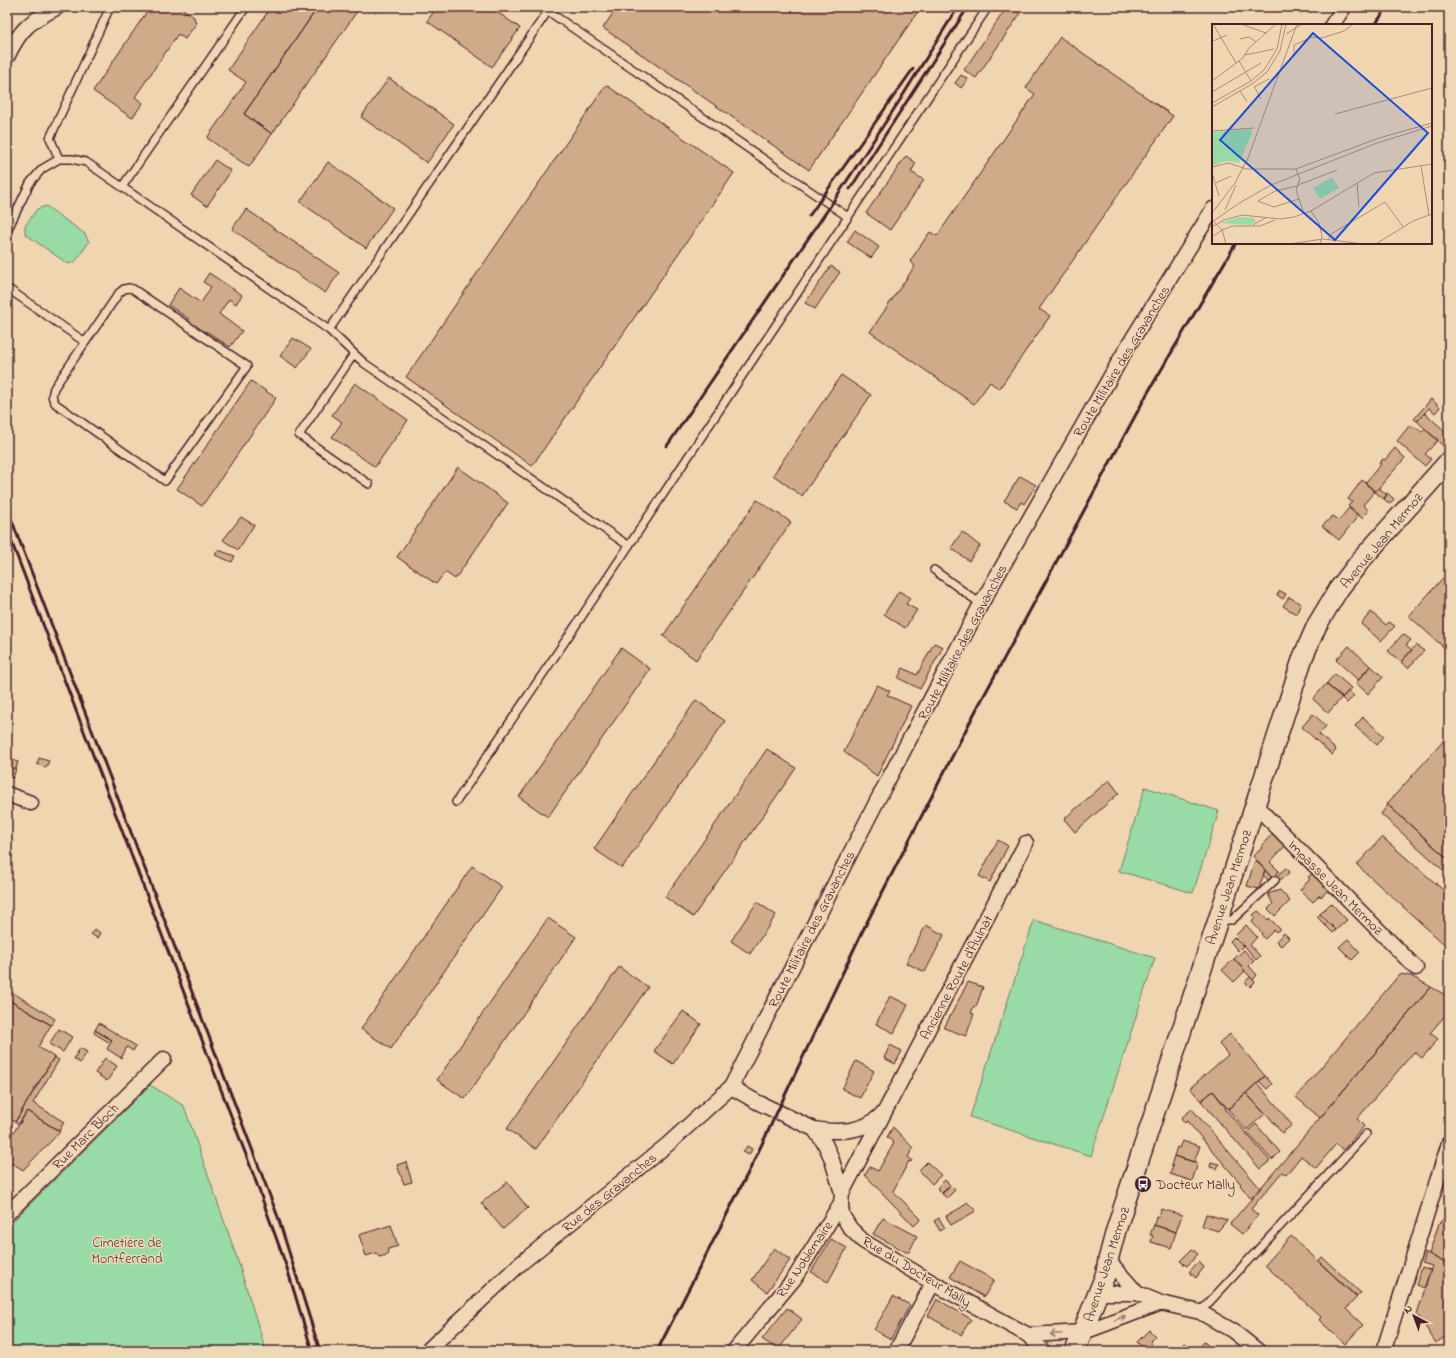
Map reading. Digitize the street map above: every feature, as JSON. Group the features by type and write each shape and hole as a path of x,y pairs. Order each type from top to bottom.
{"main road":[{"name":"Avenue Jean Mermoz","path":"1076,1351 1106,1273 1116,1230 1303,657 1317,625 1338,590 1361,560 1449,461"}],"street":[{"path":"7,57 15,40 26,27 39,17 58,7"},
{"path":"1333,24 1344,7"},
{"name":"Route Militaire des Gravanches","path":"731,1087 882,792 981,604 1128,346 1212,211"},
{"path":"7,794 31,803"},
{"name":"Impasse Jean Mermoz","path":"1255,805 1416,968"},
{"name":"Ancienne Route d'Aulnat","path":"842,1198 885,1111 1026,843"},
{"name":"Rue Marc Bloch","path":"7,1214 164,1058"},
{"path":"731,1087 757,1102 809,1126"},
{"name":"Rue des Gravanches","path":"427,1351 520,1264 667,1145 731,1087"},
{"name":"Ancienne Route d'Aulnat","path":"809,1126 827,1131 844,1131 862,1128 874,1122 885,1111"},
{"name":"Rue du Docteur Mally","path":"809,1126 825,1144 842,1198 842,1215 850,1228 863,1241 933,1283 1028,1335 1043,1351"},
{"path":"1385,1351 1386,1343 1449,1143"},
{"name":"Rue Noblemaire","path":"734,1351 794,1279 842,1198"},
{"path":"1108,1260 1138,1293"},
{"path":"896,1351 933,1283"},
{"path":"1099,1293 1138,1293 1161,1303 1200,1312 1232,1331 1258,1351"},
{"path":"1028,1335 1084,1332 1161,1303"}],"lane":[{"path":"59,159 50,138 110,7"},
{"path":"122,186 246,7"},
{"path":"456,802 629,546 988,7"},
{"path":"329,330 545,9 848,217"},
{"path":"7,230 30,183 42,169 59,159 72,159 86,162 329,330 364,363 629,546"},
{"path":"7,288 85,342"},
{"path":"129,288 133,289 247,366 165,481 52,400 54,388 85,342 119,293 124,289 129,288"},
{"path":"354,354 299,435 369,484"},
{"path":"934,570 981,604"},
{"path":"1218,920 1232,920 1275,880"},
{"path":"1200,1312 1366,1134"}],"green space":[{"path":"46,206 85,234 89,242 75,262 68,264 25,234 25,226 37,209"},
{"path":"1145,787 1219,811 1193,893 1119,871"},
{"path":"1034,920 1155,958 1091,1156 970,1117"},
{"name":"Cimetière de Montferrand","path":"150,1085 184,1106 237,1258 266,1351 7,1351 7,1227"}],"building":[{"path":"150,7 180,7 194,17 196,24 185,39 178,34 135,97 143,103 132,118 93,91"},
{"path":"271,7 318,7 244,114 272,134 249,167 207,138 246,82 228,70"},
{"path":"318,7 360,7 272,134 244,114"},
{"path":"437,7 490,7 520,28 492,67 427,21"},
{"path":"617,7 921,7 809,170 603,28"},
{"path":"1007,7 1010,7 1020,14 976,78 964,70"},
{"path":"1060,37 1173,116 1039,309 1050,316 999,389 990,382 974,404 870,332 915,266 910,261 930,232 937,236 1035,94 1026,88"},
{"path":"961,75 968,79 961,88 955,83"},
{"path":"389,78 454,124 427,163 361,117"},
{"path":"606,85 734,173 532,466 406,377"},
{"path":"906,156 916,163 911,172 924,180 890,230 866,213"},
{"path":"215,160 231,171 207,206 191,195"},
{"path":"328,162 393,208 366,248 300,202"},
{"path":"246,209 339,273 325,293 232,229"},
{"path":"855,230 879,247 871,258 847,242"},
{"path":"831,266 840,272 815,309 805,303"},
{"path":"209,273 242,295 236,304 229,299 219,314 242,331 230,347 206,331 204,334 187,322 189,319 168,305 179,288 201,303 211,287 203,282"},
{"path":"293,338 311,349 297,368 280,356"},
{"path":"841,375 871,395 802,496 773,475"},
{"path":"251,381 276,398 202,506 177,489"},
{"path":"355,383 408,420 375,467 332,437 342,422 332,415"},
{"path":"1431,399 1440,407 1435,413 1429,408 1417,421 1414,419"},
{"path":"1425,413 1449,435 1449,439 1443,446 1417,421"},
{"path":"1410,425 1422,432 1425,429 1438,440 1425,454 1431,459 1425,466 1397,441"},
{"path":"1395,448 1405,458 1375,492 1365,483 1381,464 1379,463 1383,459 1385,460"},
{"path":"458,467 508,503 455,579 445,572 436,584 397,557"},
{"path":"1020,476 1036,485 1024,504 1021,502 1017,508 1004,501"},
{"path":"1362,480 1375,491 1363,505 1369,511 1362,518 1348,506 1352,502 1348,499"},
{"path":"1379,488 1387,495 1384,499 1375,492"},
{"path":"1387,493 1394,499 1390,504 1384,499"},
{"path":"757,500 791,522 696,660 663,636"},
{"path":"1349,508 1358,516 1339,540 1322,526 1333,516 1339,520"},
{"path":"241,517 254,525 238,550 223,540"},
{"path":"962,532 980,546 969,561 951,548"},
{"path":"218,550 235,556 232,562 215,555"},
{"path":"1449,571 1449,652 1409,616"},
{"path":"899,591 910,598 906,604 917,610 905,628 884,614"},
{"path":"1280,591 1286,594 1283,599 1277,595"},
{"path":"1289,597 1301,604 1296,614 1283,606"},
{"path":"1371,612 1386,625 1389,622 1395,626 1381,641 1361,624"},
{"path":"1403,634 1411,640 1406,645 1412,650 1401,662 1388,651"},
{"path":"934,643 943,647 920,689 898,678 903,668 917,675"},
{"path":"1416,645 1424,651 1408,668 1401,662"},
{"path":"1349,646 1370,666 1358,680 1336,660"},
{"path":"621,648 650,669 548,817 519,797"},
{"path":"1371,666 1383,677 1368,694 1356,683"},
{"path":"1335,674 1351,688 1342,698 1326,684"},
{"path":"1326,684 1342,697 1328,713 1313,699"},
{"path":"877,685 890,691 887,695 911,706 877,776 844,752"},
{"path":"1348,691 1354,696 1347,703 1342,698"},
{"path":"696,700 725,721 622,868 594,849"},
{"path":"1313,714 1326,726 1319,734 1336,750 1332,755 1302,727"},
{"path":"1363,717 1384,736 1377,745 1355,726"},
{"path":"1446,738 1449,740 1449,860 1387,804"},
{"path":"767,749 796,768 693,917 665,897"},
{"path":"7,758 18,762 16,769 7,766"},
{"path":"39,758 49,761 46,768 37,764"},
{"path":"7,766 16,769 13,778 7,776"},
{"path":"1109,780 1119,793 1075,832 1064,819"},
{"path":"1388,805 1449,860 1449,863 1443,870 1381,814"},
{"path":"1274,832 1287,844 1270,862 1279,871 1272,878 1253,856 1262,848 1261,846"},
{"path":"1382,837 1449,895 1449,937 1443,943 1357,865"},
{"path":"998,840 1008,846 990,882 979,876"},
{"path":"1255,860 1265,870 1259,889 1247,886"},
{"path":"472,866 502,887 391,1049 361,1029"},
{"path":"1286,868 1290,872 1279,881 1275,877"},
{"path":"1265,870 1272,878 1269,881 1263,875"},
{"path":"1313,873 1331,890 1329,893 1327,891 1321,897 1320,895 1313,902 1300,890 1310,879 1308,877"},
{"path":"1280,890 1290,901 1275,916 1268,909 1273,904 1268,894"},
{"path":"757,902 776,915 750,954 731,941"},
{"path":"1331,903 1347,920 1336,930 1320,914"},
{"path":"1258,911 1268,920 1269,918 1280,929 1276,932 1274,930 1265,939 1261,934 1262,933 1252,922 1255,918 1253,915"},
{"path":"1320,914 1336,930 1333,933 1317,917"},
{"path":"548,918 576,937 465,1099 437,1080"},
{"path":"926,925 944,935 925,972 906,963"},
{"path":"1246,925 1257,937 1250,945 1260,956 1256,960 1236,935"},
{"path":"95,929 100,933 97,938 91,934"},
{"path":"1284,933 1289,938 1281,946 1276,941"},
{"path":"1234,937 1243,946 1238,951 1230,941"},
{"path":"1348,939 1360,952 1352,960 1339,947"},
{"path":"1244,950 1254,961 1249,966 1257,975 1253,980 1234,959"},
{"path":"1234,959 1245,971 1234,982 1222,970"},
{"path":"619,967 648,987 536,1149 507,1129"},
{"path":"1400,974 1411,976 1431,987 1320,1118 1296,1097"},
{"path":"1250,977 1255,982 1250,987 1245,982"},
{"path":"968,982 983,987 976,1007 974,1006 971,1013 974,1014 966,1036 944,1028"},
{"path":"1431,987 1449,997 1449,1011 1430,1033 1438,1039 1422,1058 1414,1052 1357,1119 1364,1126 1343,1150 1336,1144 1316,1168 1301,1156 1286,1175 1282,1172 1251,1209 1258,1215 1242,1234 1230,1224"},
{"path":"7,989 55,1019 51,1025 7,999"},
{"path":"890,996 908,1005 894,1033 876,1024"},
{"path":"7,999 51,1025 38,1047 54,1057 15,1122 7,1117"},
{"path":"683,1011 701,1024 673,1064 654,1051"},
{"path":"99,1023 136,1046 133,1051 127,1047 121,1058 107,1049 112,1040 95,1030"},
{"path":"59,1029 72,1037 63,1052 49,1044"},
{"path":"95,1030 112,1040 110,1043 94,1033"},
{"path":"1230,1034 1265,1076 1228,1109 1213,1091 1201,1101 1190,1088 1228,1055 1219,1044"},
{"path":"890,1045 902,1051 895,1064 884,1058"},
{"path":"80,1048 87,1052 80,1063 74,1059"},
{"path":"54,1057 59,1060 33,1103 64,1122 59,1131 27,1111 19,1125 15,1122"},
{"path":"105,1058 117,1066 107,1081 95,1073"},
{"path":"856,1061 874,1071 860,1098 842,1089"},
{"path":"1265,1076 1272,1084 1267,1089 1259,1081"},
{"path":"1257,1083 1292,1125 1282,1133 1266,1113 1265,1114 1246,1093"},
{"path":"1213,1091 1226,1108 1225,1109 1270,1161 1260,1169 1201,1101"},
{"path":"1246,1093 1265,1114 1246,1130 1228,1109"},
{"path":"1192,1109 1260,1188 1251,1199 1240,1185 1241,1184 1187,1121 1185,1123 1181,1118"},
{"path":"27,1111 60,1132 23,1170 12,1163 7,1171 7,1128 14,1132"},
{"path":"1256,1124 1280,1152 1272,1160 1247,1132"},
{"path":"893,1127 913,1148 908,1157 912,1160 911,1162 909,1161 893,1191 921,1219 914,1226 865,1175 870,1167 878,1171 894,1143 887,1137"},
{"path":"1182,1141 1200,1146 1194,1162 1174,1156 1177,1147 1179,1148"},
{"path":"747,1146 752,1149 749,1155 743,1152"},
{"path":"1174,1156 1198,1163 1192,1181 1170,1174"},
{"path":"406,1162 412,1182 404,1184 397,1165"},
{"path":"927,1162 941,1175 932,1184 919,1170"},
{"path":"1211,1162 1219,1164 1217,1169 1210,1167"},
{"path":"945,1180 950,1185 942,1193 937,1188"},
{"path":"507,1182 528,1208 503,1229 481,1203"},
{"path":"951,1186 955,1190 947,1198 942,1194"},
{"path":"967,1202 976,1211 951,1225 946,1216 962,1207"},
{"path":"1449,1206 1449,1224 1444,1218 1447,1215 1443,1211"},
{"path":"1161,1209 1182,1215 1176,1232 1154,1225 1156,1216 1159,1217"},
{"path":"1206,1214 1227,1220 1218,1231 1202,1226"},
{"path":"883,1218 917,1236 909,1252 906,1252 873,1234"},
{"path":"939,1218 945,1228 940,1231 934,1221"},
{"path":"1445,1218 1449,1224 1449,1265 1429,1254 1439,1223"},
{"path":"391,1225 398,1246 388,1249 387,1255 379,1257 376,1253 366,1256 359,1235"},
{"path":"1154,1225 1176,1232 1171,1248 1151,1242 1153,1236 1150,1235"},
{"path":"1291,1236 1357,1297 1346,1309 1363,1325 1345,1344 1319,1320 1321,1317 1265,1265"},
{"path":"831,1239 847,1248 828,1282 811,1272"},
{"path":"774,1248 790,1260 767,1292 752,1280"},
{"path":"1192,1249 1198,1254 1187,1266 1180,1261"},
{"path":"1425,1252 1449,1265 1449,1334 1436,1343 1417,1314 1432,1266 1422,1263"},
{"path":"1322,1257 1361,1293 1356,1297 1318,1261"},
{"path":"960,1261 994,1280 984,1297 950,1277"},
{"path":"1198,1262 1204,1267 1196,1278 1189,1272"},
{"path":"1422,1267 1431,1270 1424,1288 1416,1285"},
{"path":"893,1296 910,1305 891,1339 874,1330"},
{"path":"937,1299 971,1319 961,1335 928,1316"},
{"path":"787,1308 802,1319 778,1350 762,1339"},
{"path":"1149,1330 1155,1336 1150,1341 1152,1343 1150,1346 1155,1350 1157,1348 1161,1351 1149,1351 1137,1342"},
{"path":"1204,1342 1209,1346 1205,1351 1196,1351"},
{"path":"1184,1343 1195,1351 1182,1351 1179,1349"}],"railway":[{"path":"667,446 831,205 900,100 958,7"},
{"path":"850,189 968,7"},
{"path":"1376,24 1387,7"},
{"path":"809,216 913,69"},
{"path":"657,1351 752,1165 862,932 974,714 1147,394 1235,244"},
{"path":"7,508 278,1217 320,1351"},
{"path":"7,530 251,1168 287,1268 312,1351"}],"place":[{"name":"Docteur Mally","path":"1143,1184"}]}
